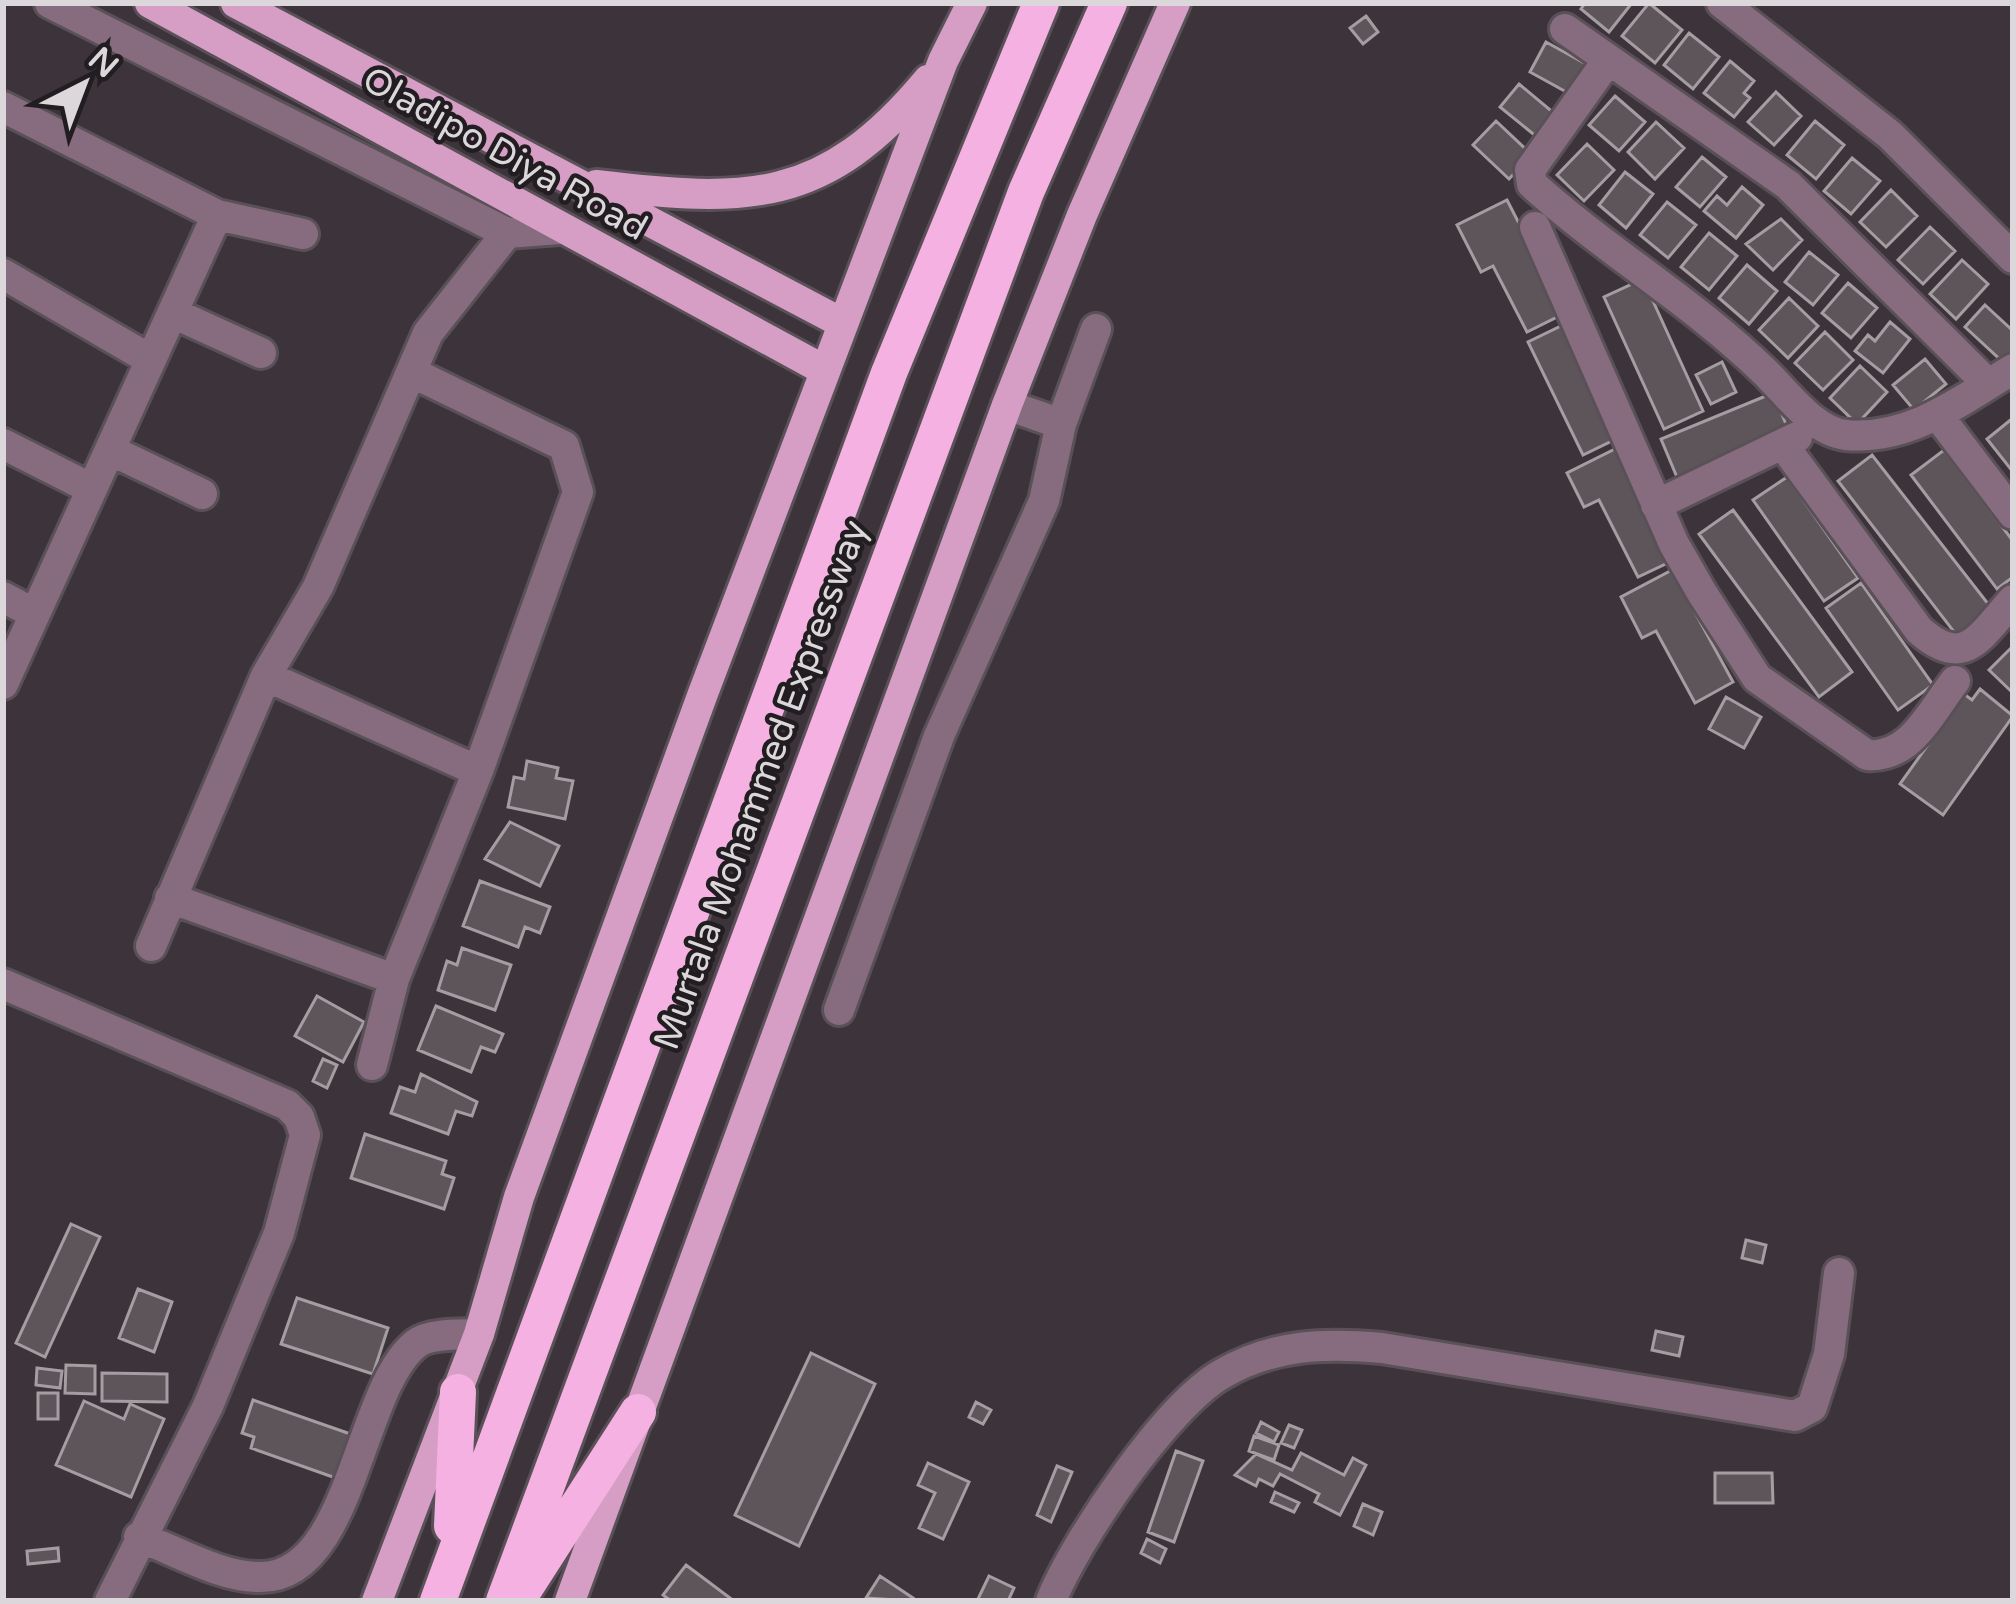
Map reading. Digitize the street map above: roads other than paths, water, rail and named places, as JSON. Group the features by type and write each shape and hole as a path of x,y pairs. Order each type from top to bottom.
{"highway":[{"name":"Murtala Mohammed Expressway","path":"438,1601 889,373 1041,3"},
{"name":"Murtala Mohammed Expressway","path":"505,1601 1018,214 1109,3"},
{"path":"438,1601 454,1517 458,1392"},
{"path":"517,1601 638,1412"}],"main road":[{"name":"Oladipo Diya Road","path":"150,3 824,370"},
{"name":"Oladipo Diya Road","path":"236,3 842,323"},
{"path":"377,1601 458,1392 543,1130 824,370 943,62 972,3"},
{"path":"570,1601 1006,406 1175,3"},
{"path":"578,183 722,197 810,178 869,141 943,62"}],"street":[{"path":"50,3 507,233 559,229"},
{"path":"1722,3 1890,135 2013,258"},
{"path":"1565,29 1788,185 2000,377 1937,414 1890,433 1840,435 1816,422 1724,332 1532,184 1530,170 1608,60"},
{"path":"3,107 218,215 303,234"},
{"path":"3,683 218,215"},
{"path":"1535,227 1656,505 1702,593 1757,677 1867,755 1889,756 1905,746 1954,681"},
{"path":"151,946 266,676 318,587 428,333 507,233"},
{"path":"3,274 151,360"},
{"path":"173,313 261,353"},
{"path":"839,1010 939,736 1044,501 1061,424 1096,329"},
{"path":"372,1065 394,979 478,771 578,492 574,466 564,446 411,372"},
{"path":"1006,406 1061,424"},
{"path":"1937,414 2013,514"},
{"path":"1656,505 1784,446 1816,422"},
{"path":"3,444 92,489"},
{"path":"1784,446 1919,630 1940,648 1958,651 1974,644 2013,600"},
{"path":"110,450 202,494"},
{"path":"3,597 35,614"},
{"path":"266,676 478,771"},
{"path":"170,898 394,979"},
{"path":"3,984 287,1106 299,1117 305,1135 279,1233 208,1406 110,1601"},
{"path":"1051,1601 1061,1576 1135,1463 1218,1376 1251,1360 1326,1343 1382,1348 1796,1416 1812,1408 1820,1387 1839,1273"},
{"path":"139,1537 248,1576 280,1574 301,1562 316,1546 352,1477 401,1358 421,1340 479,1334"}]}
